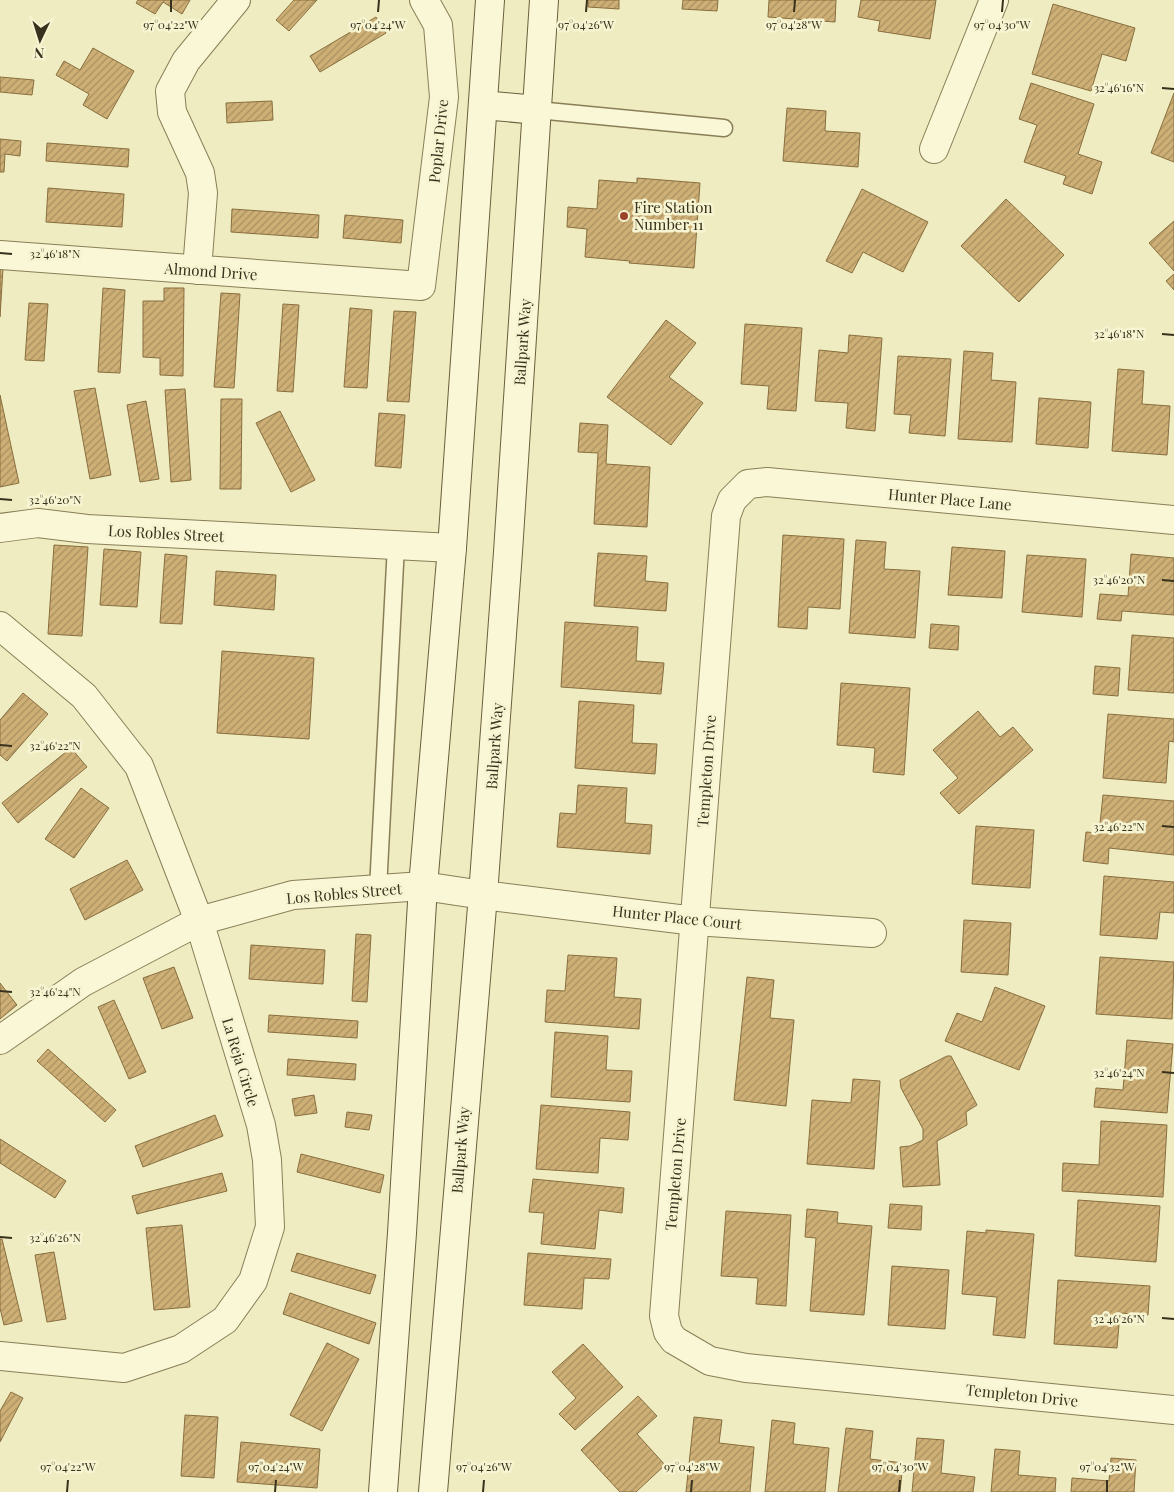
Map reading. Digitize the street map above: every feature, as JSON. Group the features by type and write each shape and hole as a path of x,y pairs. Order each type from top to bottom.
{"street":[{"path":"198,270 203,193 200,172 172,112 170,91 186,61 236,0"},
{"name":"Poplar Drive","path":"421,286 444,98 438,25 424,0"},
{"path":"383,1492 402,1233 423,886 452,548 490,0"},
{"name":"Ballpark Way","path":"433,1492 483,895 508,552 544,0"},
{"path":"934,148 994,0"},
{"path":"482,106 537,110"},
{"name":"Almond Drive","path":"0,255 421,286"},
{"name":"Hunter Place Lane","path":"732,500 748,484 767,482 1174,520"},
{"name":"Templeton Drive","path":"732,500 726,516 664,1316 668,1332 674,1340 710,1361 746,1368 1174,1410"},
{"name":"Los Robles Street","path":"0,528 38,523 87,529 452,548"},
{"name":"La Reja Circle","path":"0,626 84,696 139,766 199,921 261,1125 267,1160 270,1227 253,1281 225,1320 181,1350 124,1368 0,1356"},
{"name":"Los Robles Street","path":"0,1040 83,982 199,921 293,895 423,886 483,895"},
{"name":"Hunter Place Court","path":"483,895 695,921 872,933"}],"lane":[{"path":"537,110 724,128"},
{"path":"378,889 396,544"}],"building":[{"path":"138,0 190,0 182,14 163,2 155,14 136,3"},
{"path":"294,0 317,0 289,31 276,20"},
{"path":"588,0 619,0 619,9 588,7"},
{"path":"683,0 718,0 717,11 682,9"},
{"path":"769,0 836,0 835,22 768,17"},
{"path":"861,0 936,0 930,39 878,31 880,21 858,17"},
{"path":"1053,4 1135,28 1126,61 1102,54 1091,91 1032,74"},
{"path":"376,17 386,33 320,72 310,56"},
{"path":"93,48 134,71 107,119 83,105 89,94 56,75 64,61 80,70"},
{"path":"0,77 34,80 32,95 0,92"},
{"path":"1031,83 1094,104 1078,154 1102,162 1092,194 1063,184 1066,176 1024,162 1037,125 1019,119"},
{"path":"1174,93 1174,162 1151,153"},
{"path":"272,101 273,120 227,123 226,103"},
{"path":"787,108 826,111 825,131 860,133 858,167 783,161"},
{"path":"0,139 21,141 20,156 5,154 4,172 0,172"},
{"path":"47,143 129,149 128,167 46,161"},
{"path":"637,178 700,183 694,268 629,263 630,261 585,257 587,229 567,227 568,207 597,209 599,180 637,183"},
{"path":"48,188 124,194 122,227 46,222"},
{"path":"862,189 928,222 903,272 863,252 852,273 826,261"},
{"path":"1006,199 1064,255 1019,302 961,246"},
{"path":"232,209 319,215 318,238 231,232"},
{"path":"345,215 403,220 401,243 343,238"},
{"path":"1174,221 1174,271 1149,243"},
{"path":"0,268 3,268 0,317"},
{"path":"1174,274 1174,290 1166,281"},
{"path":"103,288 125,290 120,373 98,372"},
{"path":"164,288 184,288 183,376 160,375 160,358 143,357 143,301 164,301"},
{"path":"221,293 240,294 234,388 214,387"},
{"path":"29,303 48,304 44,361 25,360"},
{"path":"283,304 299,305 293,392 277,391"},
{"path":"350,308 372,310 367,388 344,387"},
{"path":"394,311 416,312 409,402 387,401"},
{"path":"666,320 696,343 669,377 703,403 671,445 607,397"},
{"path":"745,324 802,328 796,411 767,409 769,386 741,384"},
{"path":"849,335 882,338 875,431 846,428 848,403 815,401 819,350 848,353"},
{"path":"964,351 993,353 991,380 1016,382 1012,442 958,439"},
{"path":"898,356 951,359 945,436 909,433 911,415 894,414"},
{"path":"1118,369 1144,371 1142,404 1170,406 1167,455 1112,451"},
{"path":"95,388 111,475 90,479 74,391"},
{"path":"185,389 191,480 171,482 165,390"},
{"path":"0,395 19,483 0,487"},
{"path":"1039,398 1091,402 1088,448 1036,444"},
{"path":"221,399 242,399 241,489 220,489"},
{"path":"146,401 159,479 140,482 127,405"},
{"path":"280,411 315,480 291,492 256,423"},
{"path":"379,413 405,415 401,468 375,466"},
{"path":"580,423 608,425 606,464 650,467 647,527 594,524 598,453 578,452"},
{"path":"783,535 844,539 840,609 808,607 807,629 778,627"},
{"path":"856,540 886,542 884,569 920,571 915,638 849,633"},
{"path":"54,545 88,547 82,636 48,634"},
{"path":"952,547 1005,551 1002,598 948,595"},
{"path":"104,549 141,552 137,607 100,605"},
{"path":"598,553 647,556 645,581 668,583 666,611 594,606"},
{"path":"165,554 187,556 182,624 160,623"},
{"path":"1131,554 1174,558 1174,615 1122,611 1121,621 1097,619 1100,594 1128,596"},
{"path":"1027,555 1086,559 1082,617 1022,612"},
{"path":"216,571 276,575 274,610 214,605"},
{"path":"565,622 638,627 636,661 664,663 661,694 561,687"},
{"path":"931,624 959,626 958,650 929,648"},
{"path":"1132,635 1174,638 1174,693 1128,690"},
{"path":"222,651 314,658 309,739 217,733"},
{"path":"1095,666 1120,668 1118,696 1093,694"},
{"path":"841,683 910,688 904,775 873,772 875,748 837,745"},
{"path":"23,693 48,714 7,761 0,755 0,720"},
{"path":"579,701 634,705 632,743 657,744 655,774 575,768"},
{"path":"978,711 1000,737 1013,727 1033,750 959,814 940,793 958,778 933,750"},
{"path":"1108,714 1174,719 1174,742 1169,741 1166,783 1103,778"},
{"path":"71,748 87,767 18,823 2,803"},
{"path":"578,785 627,788 625,823 652,825 650,854 557,847 560,813 576,814"},
{"path":"81,788 109,808 74,858 45,839"},
{"path":"1103,795 1174,801 1174,855 1109,848 1108,864 1083,861 1086,832 1099,833"},
{"path":"976,826 1034,830 1030,888 972,884"},
{"path":"127,860 143,890 85,920 70,889"},
{"path":"1104,876 1174,882 1174,913 1160,912 1157,939 1100,935"},
{"path":"964,920 1011,923 1008,975 961,972"},
{"path":"356,934 371,935 367,1002 352,1001"},
{"path":"251,945 325,950 323,984 249,979"},
{"path":"568,955 617,958 614,997 641,999 639,1029 545,1022 547,990 565,991"},
{"path":"1100,957 1174,962 1172,1019 1096,1014"},
{"path":"174,967 193,1018 162,1029 143,978"},
{"path":"747,977 774,980 770,1018 794,1020 786,1106 734,1100"},
{"path":"0,983 17,1005 0,1019"},
{"path":"995,987 1045,1006 1019,1070 945,1041 957,1013 982,1022"},
{"path":"114,1000 146,1072 129,1079 98,1007"},
{"path":"269,1015 358,1021 357,1038 268,1032"},
{"path":"555,1032 608,1036 606,1070 632,1071 630,1102 551,1097"},
{"path":"1127,1040 1173,1044 1167,1113 1094,1107 1096,1088 1123,1090"},
{"path":"48,1049 116,1110 105,1122 37,1061"},
{"path":"947,1056 951,1056 977,1105 966,1112 967,1125 937,1141 940,1185 903,1187 900,1147 910,1146 923,1140 923,1129 901,1088 900,1080"},
{"path":"288,1059 356,1064 355,1080 287,1075"},
{"path":"853,1079 880,1081 874,1169 807,1164 812,1100 851,1103"},
{"path":"314,1095 317,1113 295,1116 292,1099"},
{"path":"541,1105 630,1112 628,1140 600,1138 598,1173 536,1169"},
{"path":"347,1112 372,1115 369,1130 345,1127"},
{"path":"215,1115 223,1136 143,1167 135,1146"},
{"path":"1101,1121 1167,1125 1163,1197 1062,1191 1063,1163 1099,1165"},
{"path":"0,1139 66,1181 55,1198 0,1163"},
{"path":"301,1154 384,1175 380,1193 297,1172"},
{"path":"222,1173 227,1191 137,1214 132,1196"},
{"path":"533,1179 624,1188 622,1213 599,1210 595,1249 541,1244 544,1213 529,1212"},
{"path":"1078,1200 1160,1206 1156,1262 1075,1256"},
{"path":"890,1204 922,1206 921,1230 888,1228"},
{"path":"807,1209 838,1212 837,1223 872,1226 864,1315 810,1311 816,1238 805,1237"},
{"path":"726,1211 791,1215 786,1306 756,1304 758,1278 721,1276"},
{"path":"182,1225 190,1307 154,1310 146,1228"},
{"path":"986,1230 1034,1234 1025,1338 993,1335 997,1297 962,1294 967,1231 986,1233"},
{"path":"0,1239 2,1239 22,1321 4,1325 0,1308"},
{"path":"54,1252 66,1319 47,1322 35,1255"},
{"path":"297,1253 376,1275 370,1294 291,1271"},
{"path":"528,1253 611,1259 609,1279 584,1278 582,1309 524,1305"},
{"path":"892,1266 949,1270 945,1329 888,1325"},
{"path":"1058,1280 1150,1286 1148,1315 1120,1313 1117,1348 1054,1344"},
{"path":"290,1293 376,1323 369,1344 283,1314"},
{"path":"327,1343 359,1359 322,1431 290,1415"},
{"path":"583,1344 623,1387 575,1430 559,1414 576,1398 552,1372"},
{"path":"11,1392 23,1398 0,1442 0,1411"},
{"path":"638,1396 657,1416 637,1434 665,1465 636,1492 620,1492 581,1450"},
{"path":"185,1415 218,1417 214,1478 181,1476"},
{"path":"694,1417 722,1420 719,1443 754,1447 750,1492 686,1492"},
{"path":"772,1420 795,1423 793,1444 829,1448 825,1492 765,1492"},
{"path":"846,1428 873,1431 870,1459 903,1463 900,1492 838,1492"},
{"path":"917,1438 944,1440 941,1473 975,1477 973,1492 912,1492"},
{"path":"241,1442 320,1449 317,1488 237,1482"},
{"path":"995,1449 1020,1451 1018,1475 1056,1478 1055,1492 991,1492"},
{"path":"1111,1458 1136,1460 1134,1492 1071,1492 1072,1478 1109,1481"}],"place":[{"name":"Fire Station Number 11","path":"624,216"}]}
